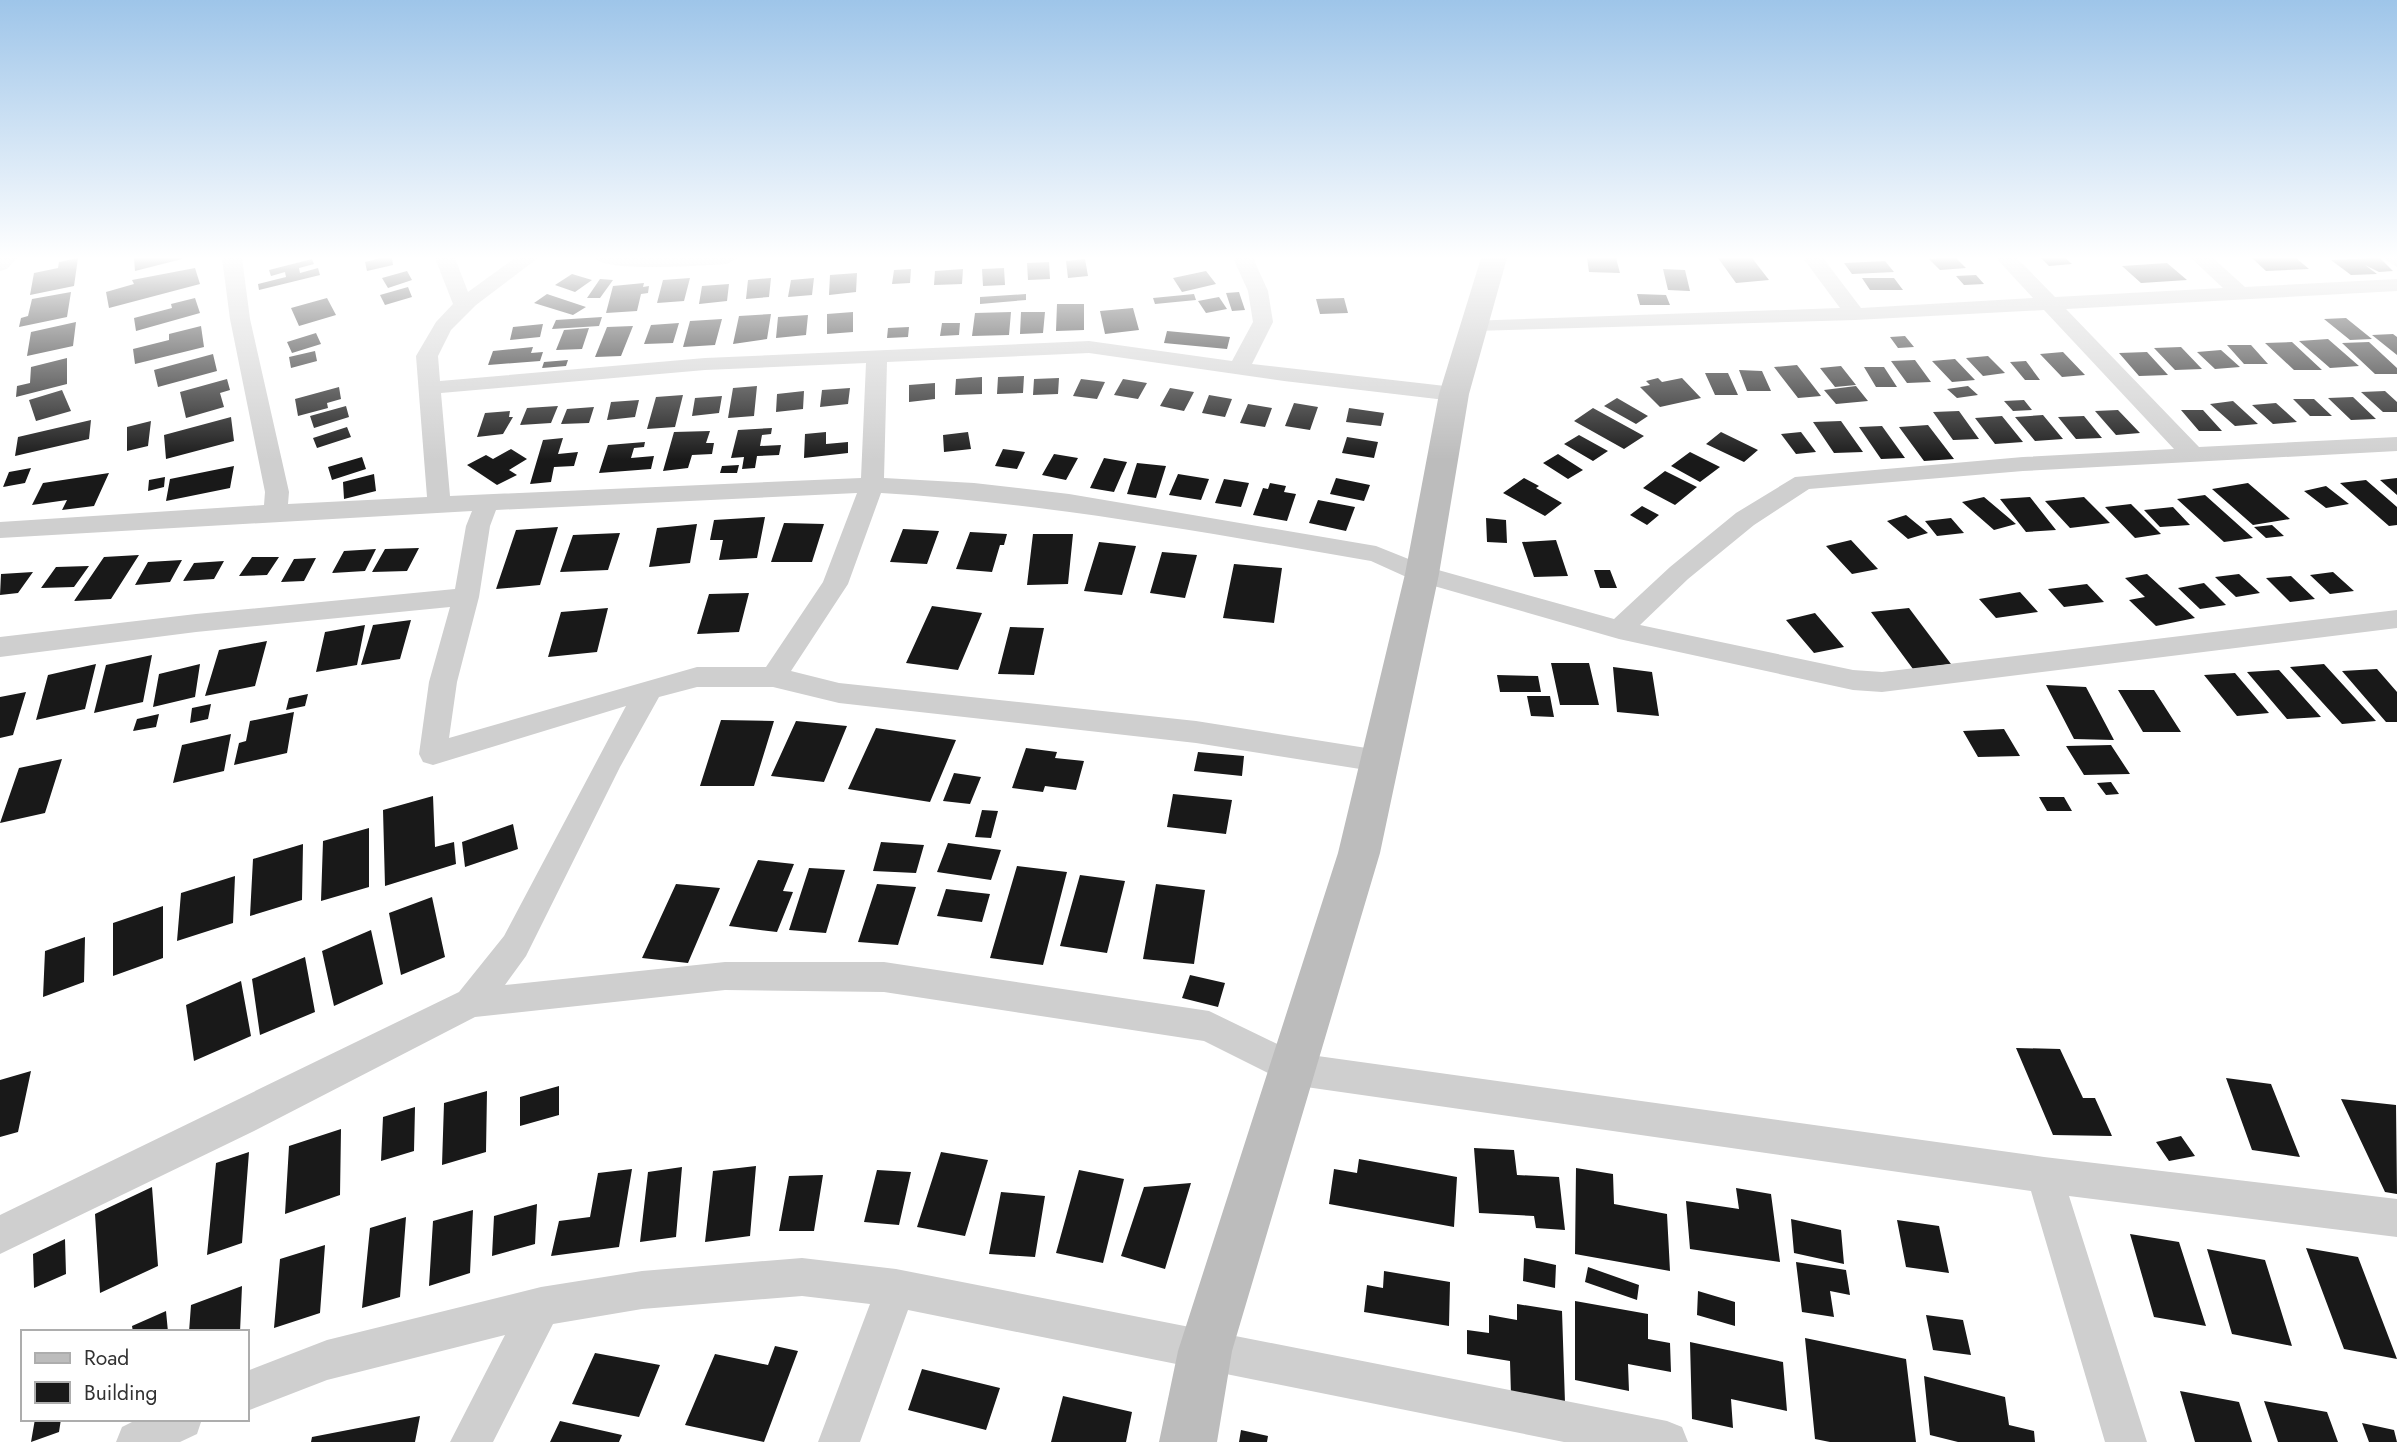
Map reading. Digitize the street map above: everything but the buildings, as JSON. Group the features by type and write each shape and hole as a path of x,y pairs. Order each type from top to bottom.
{"street":[{"path":"241,325 277,492 276,512"},
{"path":"439,504 427,356 431,342 443,325"},
{"path":"1239,368 1261,325"},
{"path":"1188,1442 1205,1351 1359,853 1422,574 1454,394 1474,325"},
{"path":"2070,325 2194,456"},
{"path":"429,388 705,364 1089,347 1454,394"},
{"path":"773,677 835,584 872,485 877,355"},
{"path":"1619,631 1679,573 1745,519 1803,482 2023,464 2397,444"},
{"path":"0,530 276,512 872,485 974,491 1212,525 1376,554 1422,574 1619,631 1853,680 1882,682 2397,619"},
{"path":"487,502 478,526 466,597 443,682 433,754 697,677 731,675 773,677 839,693 1196,732 1379,761"},
{"path":"0,647 196,623 466,597"},
{"path":"471,1003 515,946 558,866 607,764 649,691"},
{"path":"0,1235 241,1119 471,1003 725,976 884,977 1209,1026 1292,1069 2044,1175 2397,1218"},
{"path":"2044,1175 2126,1442"},
{"path":"248,1391 327,1360 541,1306 642,1290 802,1276 896,1288 1667,1442"},
{"path":"839,1442 896,1288"},
{"path":"471,1442 541,1306"},
{"path":"138,1442 178,1421"}]}
